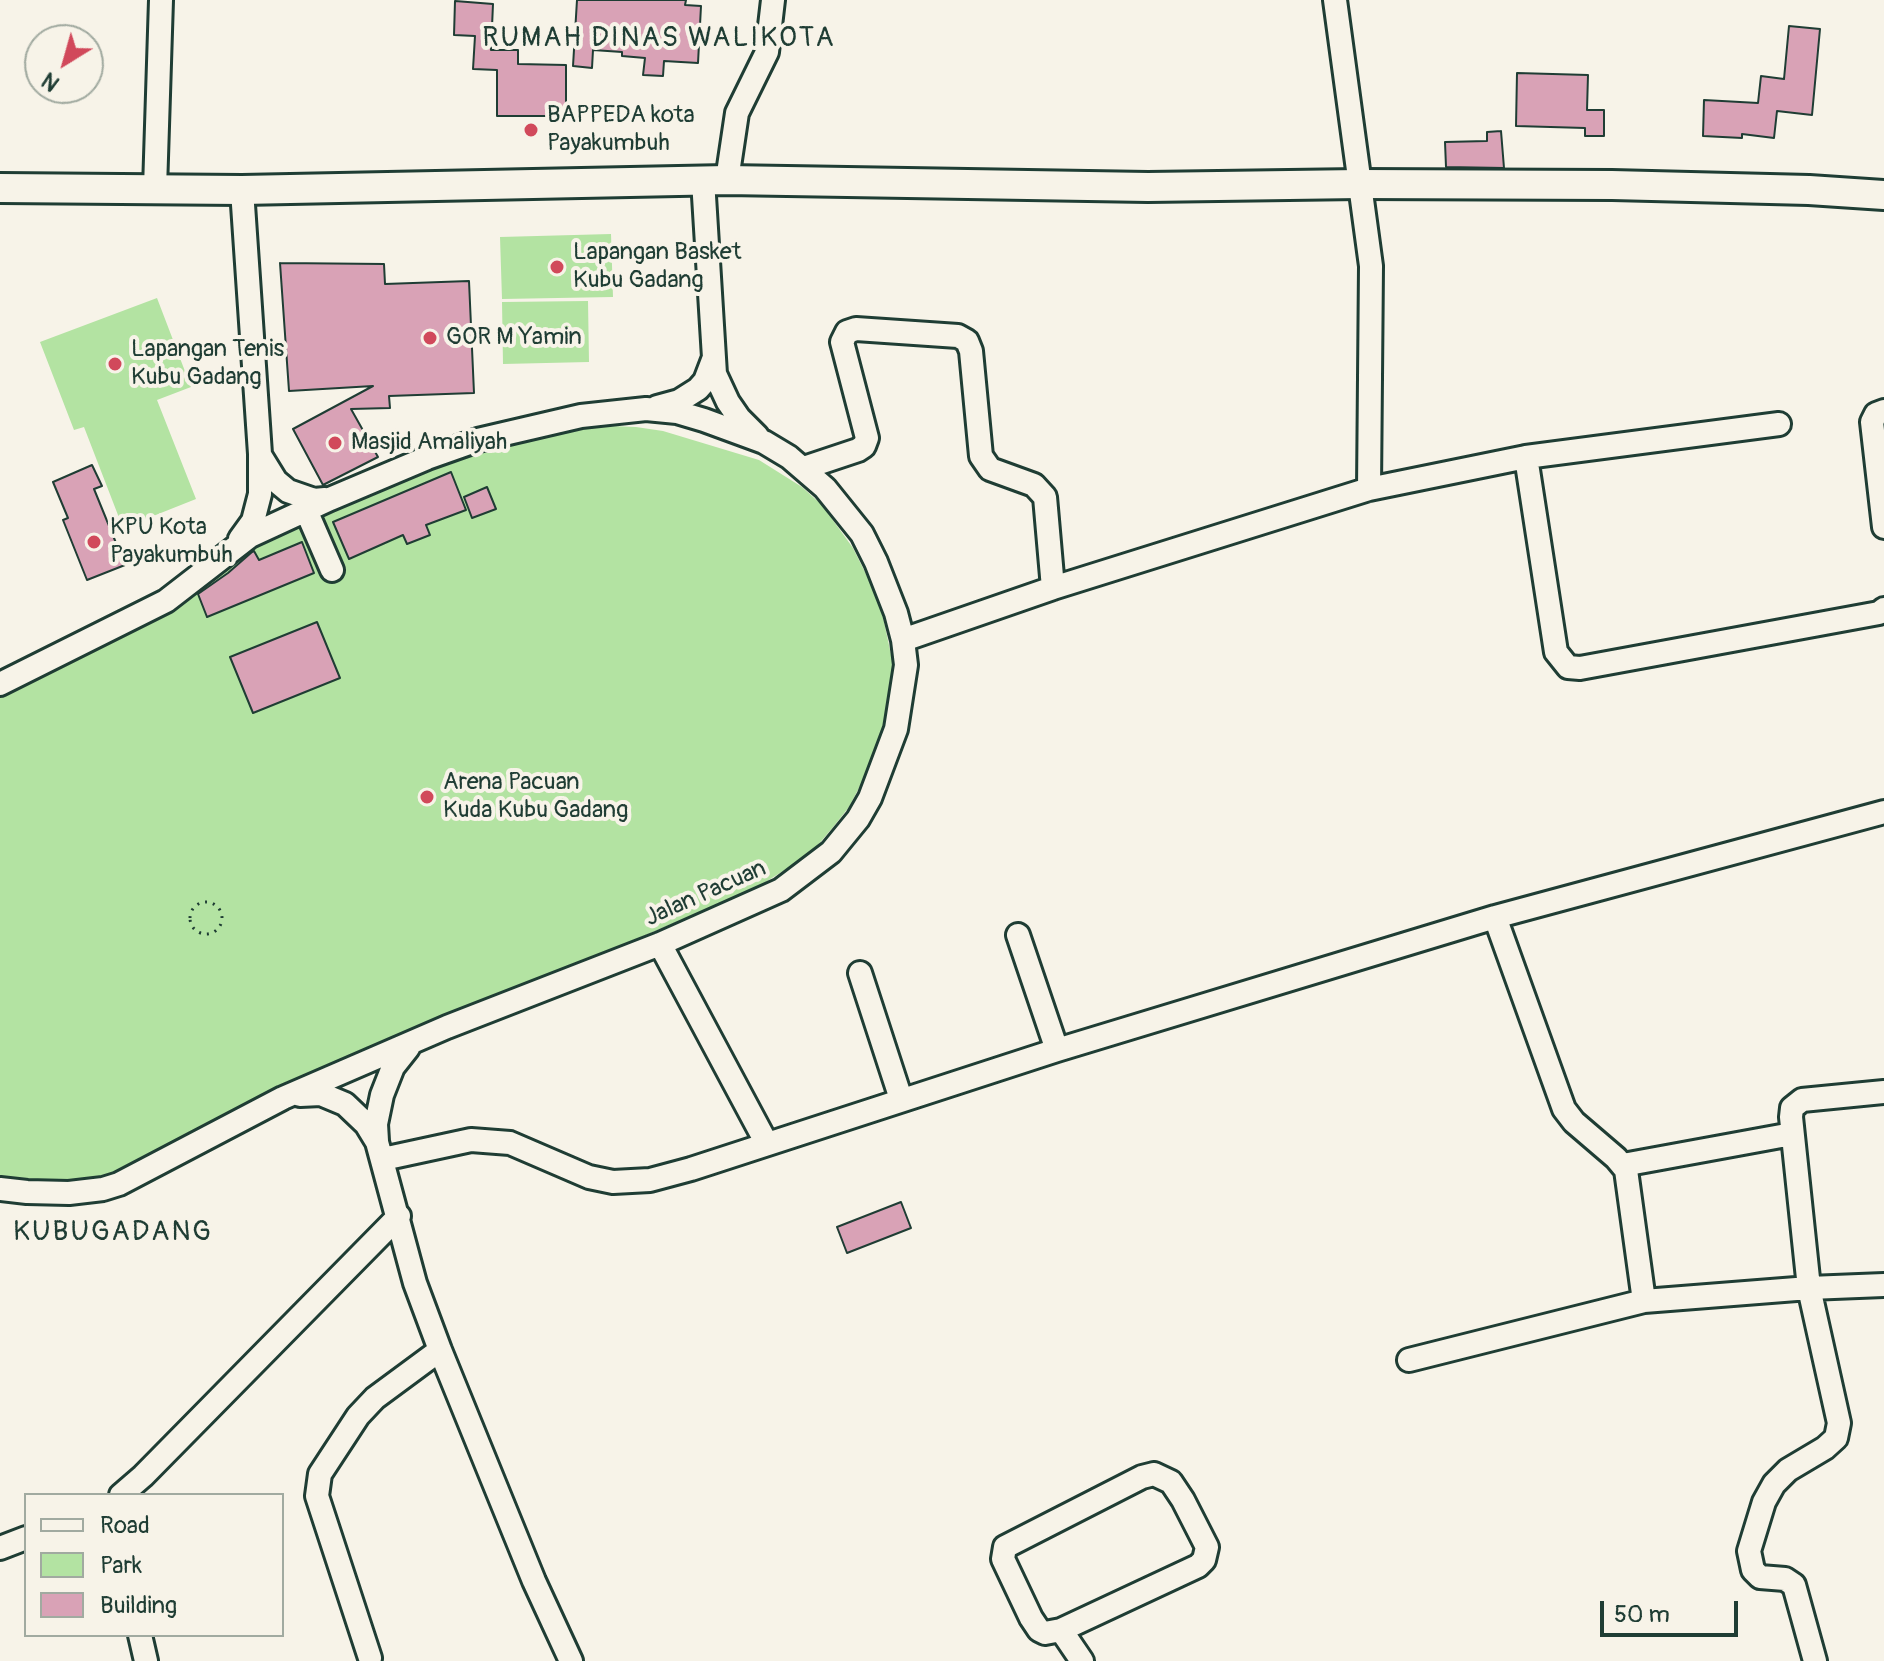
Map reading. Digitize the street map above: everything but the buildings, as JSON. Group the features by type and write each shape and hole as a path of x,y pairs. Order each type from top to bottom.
{"main road":[{"path":"0,188 242,190 715,180 1148,187 1612,185 1884,195"}],"street":[{"path":"155,189 161,0"},
{"path":"764,442 739,418 728,402 720,388 713,360 715,180 737,113 767,52 773,0"},
{"path":"1335,0 1371,266 1369,489"},
{"path":"222,557 246,533 257,509 260,454 242,190"},
{"path":"804,468 858,450 867,438 842,342 847,332 856,329 958,336 967,341 971,351 981,456 990,469 1034,485 1045,497 1053,588"},
{"path":"646,409 665,406 690,395 705,381 713,360"},
{"name":"Jalan Pacuan","path":"0,684 166,601 250,536 330,499 478,440 536,424 646,409 677,412 764,442 804,468 844,509 862,534 887,586 903,640 906,665 893,741 870,798 845,835 815,867 781,890 660,944 447,1027 283,1098 119,1184 69,1193 0,1189"},
{"path":"1884,411 1876,414 1872,422 1884,527"},
{"path":"903,640 1053,588 1369,489 1526,457 1779,424"},
{"path":"260,454 276,481 288,491 314,500 330,499"},
{"path":"1526,457 1556,652 1568,667 1596,665 1879,613 1884,609"},
{"path":"306,510 332,570"},
{"path":"380,1151 471,1140 510,1143 589,1177 650,1180 1057,1050 1495,917 1884,812"},
{"path":"1495,917 1564,1109 1574,1122 1623,1165 1628,1175 1644,1301"},
{"path":"1018,935 1057,1050"},
{"path":"660,944 767,1144"},
{"path":"860,973 901,1099"},
{"path":"412,1044 400,1056 388,1079 378,1110 380,1151 415,1283 440,1350 534,1581 571,1661"},
{"path":"1815,1661 1794,1585 1785,1579 1760,1577 1753,1570 1749,1551 1764,1502 1774,1484 1788,1470 1836,1438 1839,1423 1809,1288 1792,1134 1792,1108 1802,1100 1884,1092"},
{"path":"283,1098 308,1094 333,1098 356,1112 380,1151"},
{"path":"1623,1165 1792,1134"},
{"path":"123,1493 399,1216"},
{"path":"1409,1360 1644,1301 1884,1285"},
{"path":"370,1658 317,1496 320,1474 358,1416 375,1398 440,1350"},
{"path":"1161,1475 1171,1482 1207,1547 1204,1560 1198,1566 1061,1630 1045,1633 1031,1618 1003,1559 1005,1547 1142,1477 1161,1475"},
{"path":"0,1548 24,1539"},
{"path":"1061,1630 1082,1661"},
{"path":"140,1637 146,1661"}],"path":[{"path":"207,902 220,909 222,924 215,932 200,934 192,926 190,915 196,905 207,902"}],"green space":[{"name":"Lapangan Basket Kubu Gadang","path":"611,234 613,297 502,299 500,237"},
{"path":"157,298 191,387 157,400 196,499 123,528 84,427 74,430 40,342"},
{"name":"Lapangan Basket Kubu Gadang","path":"588,301 589,362 503,364 502,302"},
{"name":"Arena Pacuan Kuda Kubu Gadang","path":"587,425 663,431 759,460 802,487 822,505 853,548 876,594 883,617 893,664 893,688 889,715 871,765 849,807 818,845 756,888 280,1091 144,1161 93,1180 72,1183 0,1182 0,685 245,550 328,511 435,467 510,443"}],"place":[{"name":"BAPPEDA kota Payakumbuh","path":"531,130"},
{"name":"Lapangan Basket Kubu Gadang","path":"557,267"},
{"name":"GOR M Yamin","path":"430,338"},
{"name":"Lapangan Tenis Kubu Gadang","path":"115,364"},
{"name":"Masjid Amaliyah","path":"335,443"},
{"name":"KPU Kota Payakumbuh","path":"94,542"},
{"name":"Arena Pacuan Kuda Kubu Gadang","path":"427,797"}],"district":[{"name":"RUMAH DINAS WALIKOTA","path":"659,39"},
{"name":"KUBUGADANG","path":"113,1233"}]}
